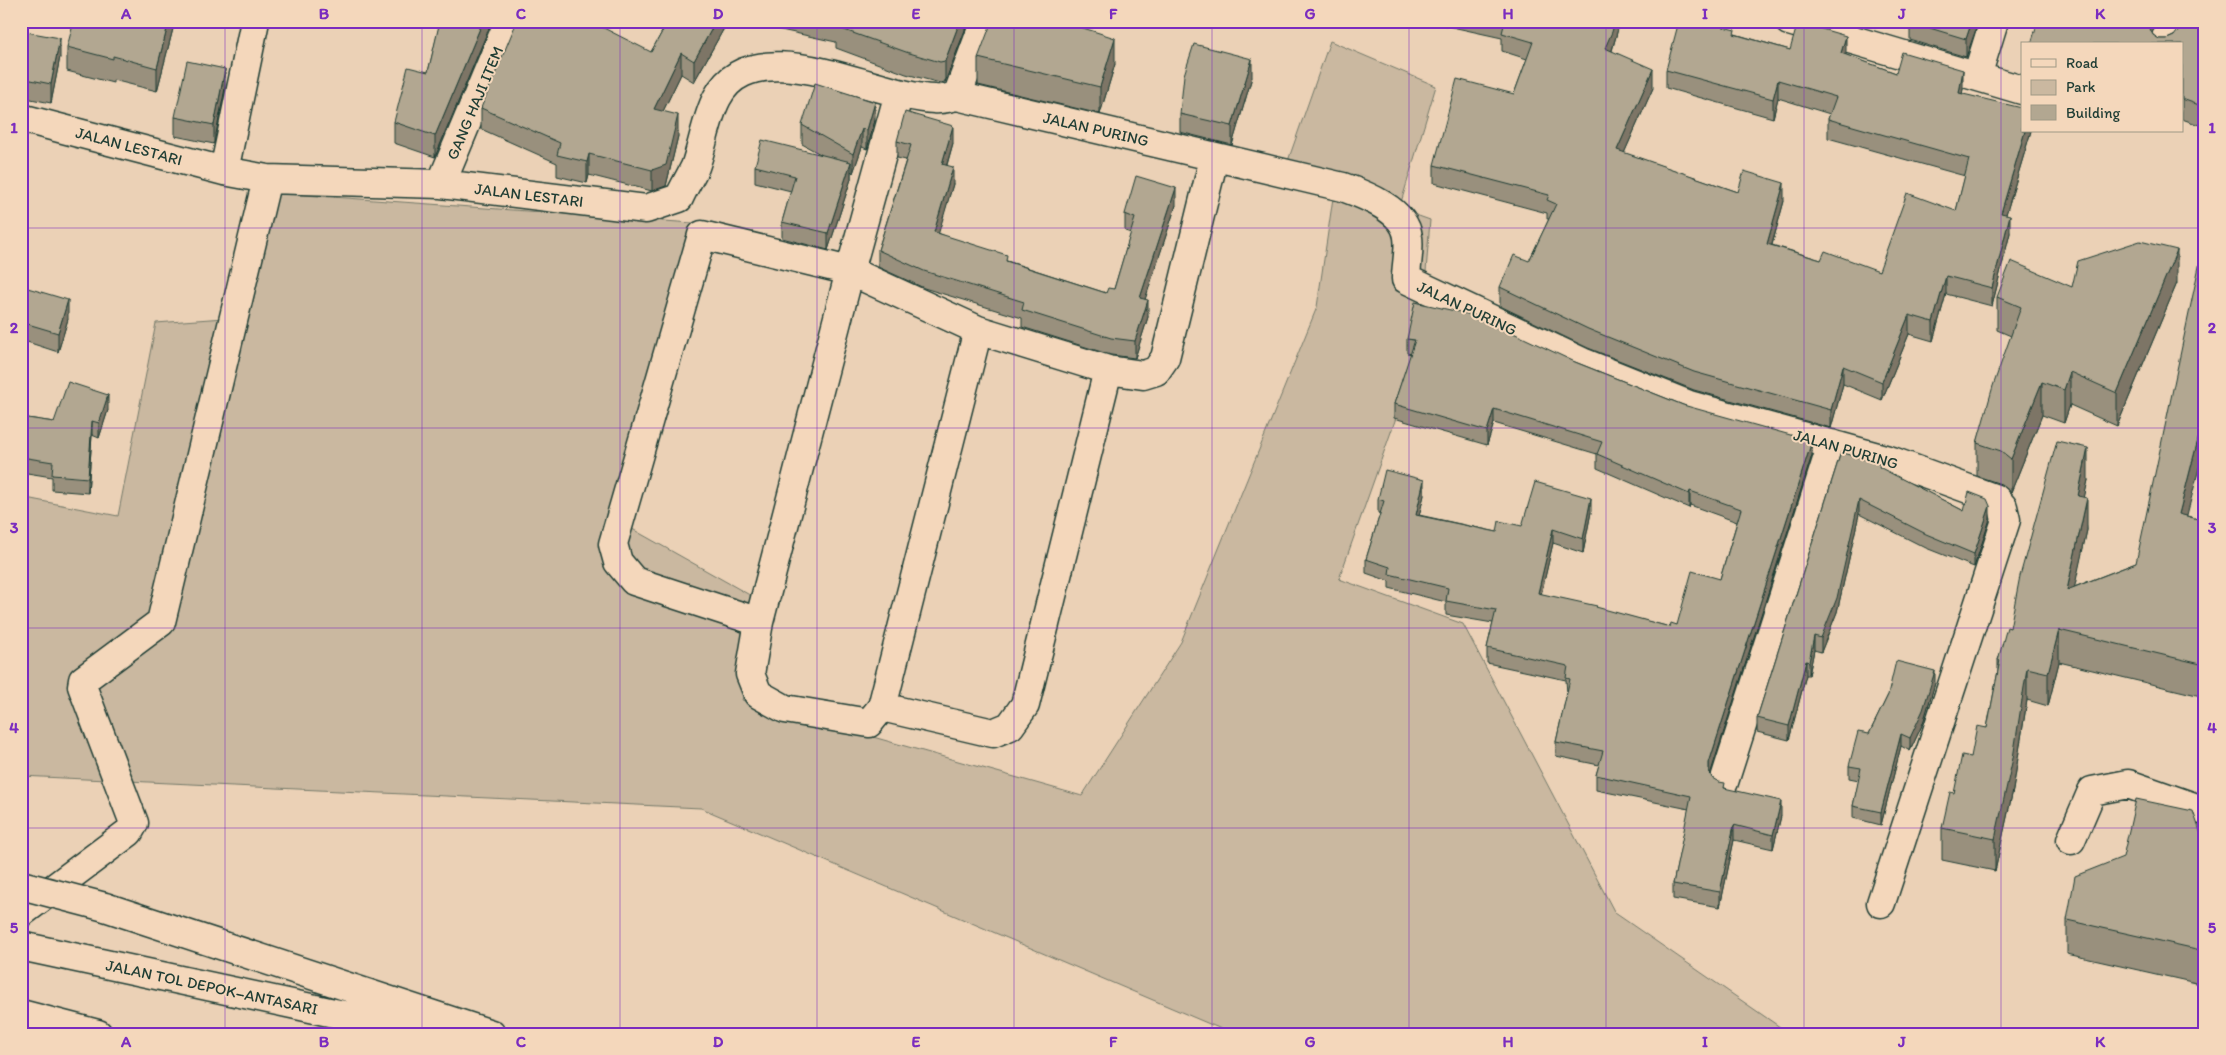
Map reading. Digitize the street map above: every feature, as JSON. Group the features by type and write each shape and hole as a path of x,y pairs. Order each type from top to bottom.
{"main road":[{"path":"224,171 255,21"},
{"name":"GANG HAJI ITEM","path":"441,184 509,21"},
{"path":"957,96 985,21"},
{"path":"1788,21 2021,90"},
{"path":"1978,76 1994,21"},
{"path":"2165,42 2171,21"},
{"name":"JALAN LESTARI","path":"21,118 224,171 267,179 441,184 646,209 679,198 694,167 717,97 736,75 760,66 800,67 899,93 935,100 957,96"},
{"path":"899,93 850,271 759,622 750,674 758,694 785,709 869,723 882,707 978,330"},
{"name":"JALAN PURING","path":"957,96 1343,187 1384,206 1405,225 1408,237 1406,279 1582,362 1689,405 1892,460 1996,499 2003,507 2006,520 1881,903"},
{"path":"759,622 634,581 618,562 613,544 702,235 850,271 978,330 1108,370 1143,375 1156,371 1165,358 1214,158"},
{"path":"21,913 129,832 134,822 94,713 82,686 82,680 161,622 267,179"},
{"path":"882,707 994,733 1010,726 1025,705 1108,370"},
{"path":"1724,782 1832,444"},
{"path":"2071,840 2092,791 2128,784 2205,810"},
{"path":"21,885 105,907 491,1034"},
{"name":"JALAN TOL DEPOK–ANTASARI","path":"29,947 432,1034"},
{"path":"21,1014 98,1034"}],"green space":[{"path":"1330,41 1436,86 1399,209 1430,220 1420,350 1339,579 1463,624 1615,913 1790,1034 1233,1034 701,808 21,776 21,497 118,516 156,323 237,317 277,193 706,224 618,521 771,607 742,700 1082,796 1181,642 1317,307 1334,191 1282,178"}],"building":[{"path":"74,21 169,21 157,68 113,56 113,59 67,47"},
{"path":"440,21 483,21 435,136 394,122 408,67 428,72"},
{"path":"517,21 590,21 651,52 668,21 716,21 694,61 681,53 654,109 678,115 666,165 652,170 589,154 587,162 557,155 560,143 481,108"},
{"path":"838,21 960,21 945,61 940,62 836,27"},
{"path":"992,21 1061,21 1115,38 1100,87 978,58"},
{"path":"1505,21 1615,21 1605,48 1653,69 1617,150 1738,192 1744,171 1784,183 1767,244 1821,260 1825,251 1879,271 1907,193 1956,211 1969,159 1828,119 1836,97 1778,80 1773,99 1666,70 1679,21 1701,21 1735,30 1734,34 1790,50 1798,22 1846,36 1841,53 1896,73 1902,52 1963,70 1959,93 2021,108 2021,132 2025,132 2001,213 2010,215 1992,288 1946,276 1933,322 1909,315 1882,382 1843,366 1831,410 1694,372 1588,329 1500,287 1514,255 1529,261 1556,204 1547,200 1549,195 1434,165 1457,79 1514,94 1533,42 1502,33"},
{"path":"1910,21 1972,21 1966,39"},
{"path":"2038,21 2150,21 2149,27 2153,35 2159,39 2167,39 2174,36 2179,29 2181,21 2205,21 2205,107 2184,100 2184,42 2032,42"},
{"path":"21,31 60,38 51,84 21,78"},
{"path":"1194,44 1252,59 1232,126 1180,114 1184,75"},
{"path":"187,61 225,69 214,125 175,117"},
{"path":"815,83 875,102 867,130 862,129 853,154 802,125"},
{"path":"905,112 953,126 942,164 953,167 934,232 1007,255 1006,261 1106,293 1108,288 1114,289 1135,218 1125,214 1136,176 1176,188 1140,298 1148,300 1135,341 1111,338 1022,310 1024,302 924,271 878,250 911,145 897,141"},
{"path":"762,140 851,162 828,233 782,222 795,176 755,166"},
{"path":"2205,238 2205,412 2179,514 2205,521 2205,665 2059,630 2048,673 2027,668 2013,758 1995,839 1942,828 1950,792 1954,793 1962,755 1971,757 1977,726 1987,728 2000,660 1998,660 2007,627 2010,628 2020,576 2057,441 2088,448 2078,496 2087,498 2067,590 2136,563"},
{"path":"2140,241 2177,250 2117,393 2070,372 2064,390 2042,382 2011,459 2001,451 1977,443 1993,386 2021,307 1997,297 2011,261 2072,287 2078,261"},
{"path":"21,286 68,300 58,333 21,322"},
{"path":"1415,302 1477,316 1575,362 1683,405 1812,441 1709,763 1709,771 1712,778 1725,783 1724,788 1781,801 1773,835 1734,825 1720,892 1673,884 1691,796 1596,775 1603,751 1556,742 1570,679 1566,678 1568,666 1487,648 1496,610 1446,601 1448,588 1389,574 1390,567 1366,559 1384,501 1378,499 1385,470 1424,480 1416,515 1497,532 1499,521 1522,526 1535,482 1591,498 1583,539 1553,529 1538,593 1597,606 1670,627 1671,623 1677,625 1692,571 1720,579 1741,509 1690,491 1689,494 1597,454 1602,442 1494,409 1487,431 1394,404 1415,340 1407,339"},
{"path":"68,382 108,395 99,423 92,421 88,478 52,475 53,462 21,457 21,417 54,422"},
{"path":"1841,452 1880,464 1879,467 1964,511 1969,492 1987,499 1990,506 1974,554 1926,534 1859,500 1837,598 1821,638 1814,636 1809,662 1806,661 1789,726 1757,718"},
{"path":"1896,661 1935,671 1923,710 1910,738 1901,734 1881,812 1853,806 1861,768 1849,766 1858,732 1869,734 1888,695"},
{"path":"2136,799 2193,811 2205,841 2205,951 2067,920 2075,876 2123,857"}]}
